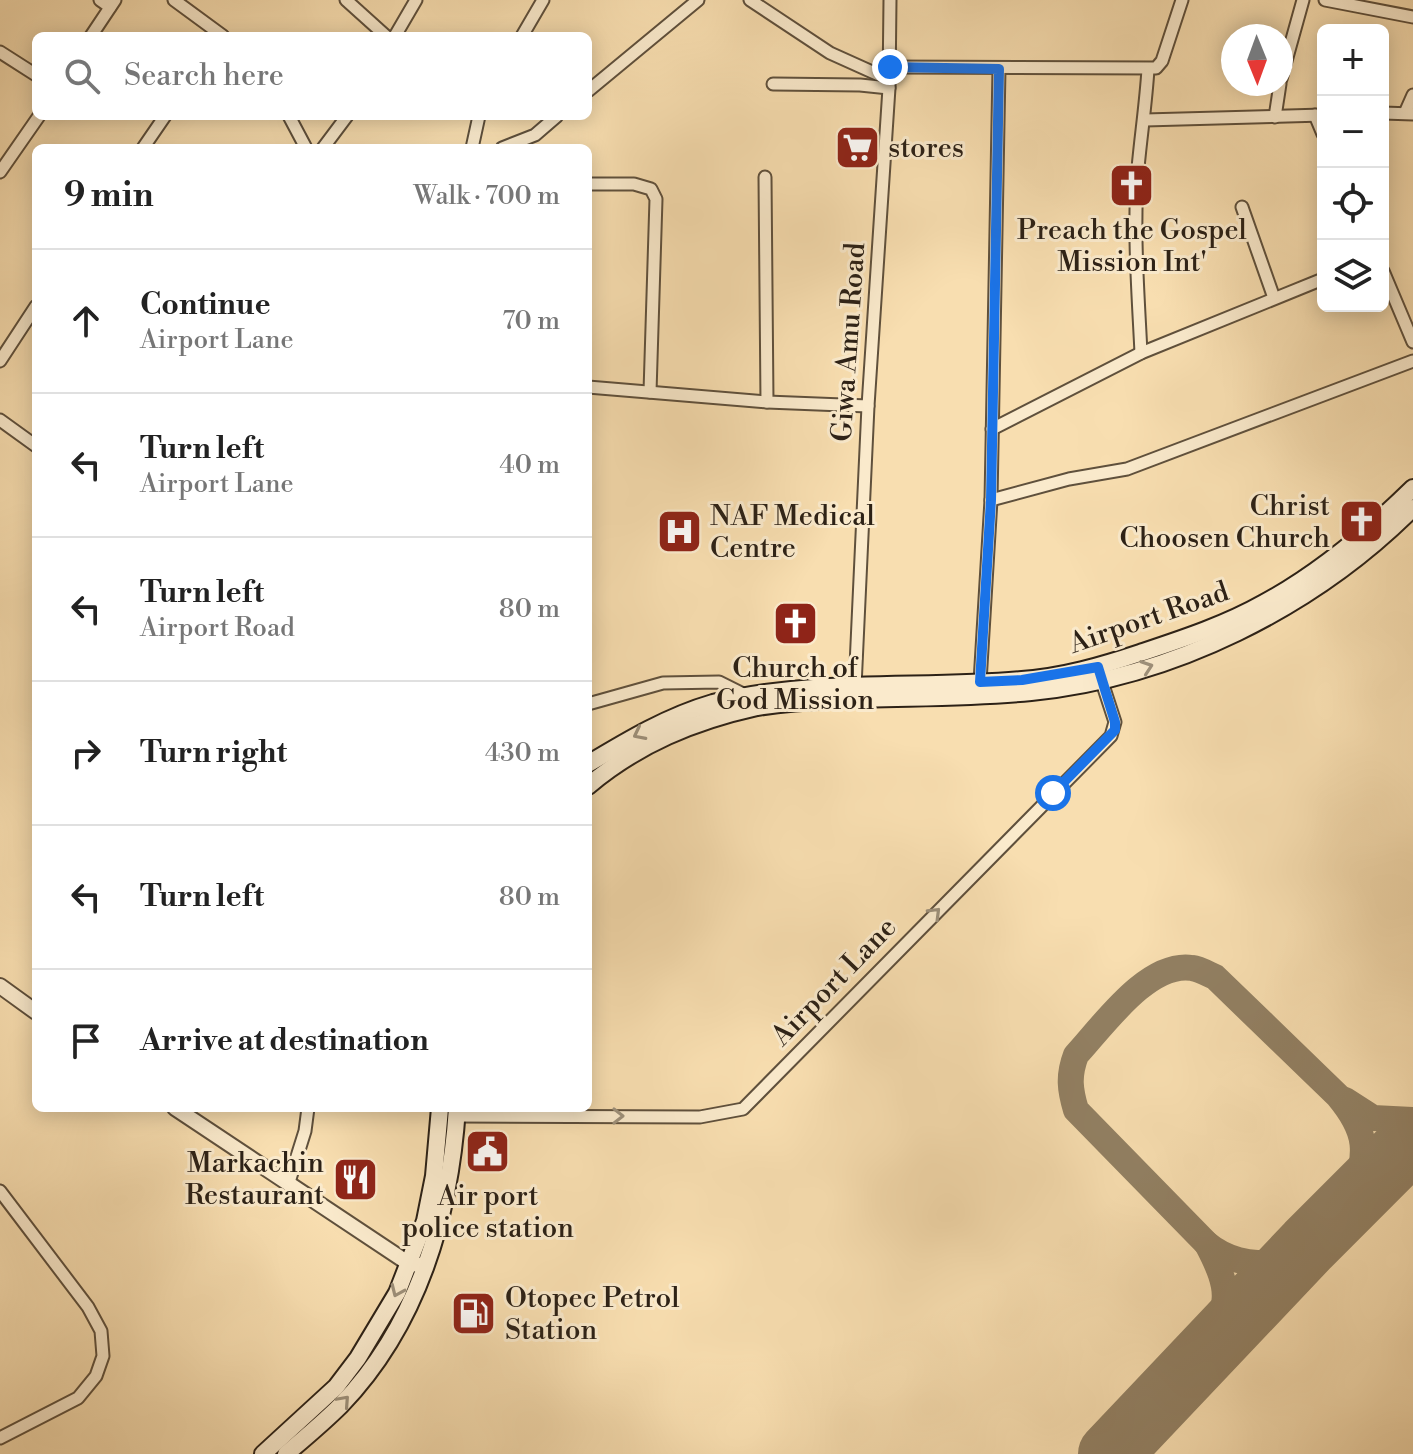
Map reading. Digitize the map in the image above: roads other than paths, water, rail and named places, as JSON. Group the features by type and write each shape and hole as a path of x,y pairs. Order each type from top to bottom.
{"main road":[{"name":"Airport Road","path":"592,783 631,755 673,732 751,702 855,687 1100,674 1222,624 1264,603 1300,581 1343,548 1413,488"},
{"name":"Airport Road","path":"592,762 673,717 713,704 1031,692 1195,650 1251,625 1316,587 1369,549 1413,508"},
{"path":"263,1454 313,1410 351,1368 397,1293 425,1221 434,1176 440,1112"},
{"path":"286,1454 343,1403 368,1372 408,1310 427,1266 444,1205 457,1112"}],"street":[{"path":"174,0 217,32"},
{"path":"346,0 382,32"},
{"path":"397,32 416,0"},
{"path":"524,32 543,0"},
{"path":"592,88 698,0"},
{"path":"750,0 830,53 890,78"},
{"name":"Giwa Amu Road","path":"855,687 868,406 890,78 890,0"},
{"path":"773,84 860,85 890,78 999,69 1156,68 1162,61 1182,0"},
{"path":"1293,36 1303,0"},
{"path":"1325,0 1413,17"},
{"path":"93,32 108,2"},
{"path":"0,52 32,72"},
{"path":"980,682 991,500 999,69"},
{"path":"1141,353 1135,251 1138,166 1148,69"},
{"path":"1389,113 1409,114 1413,95"},
{"path":"1275,117 1278,96"},
{"path":"1145,120 1317,115"},
{"path":"1,170 36,120"},
{"path":"146,144 162,120"},
{"path":"291,120 304,144"},
{"path":"326,144 344,120"},
{"path":"473,144 478,120"},
{"path":"512,144 535,135 552,120"},
{"path":"765,177 767,402"},
{"path":"592,184 634,184 651,189 656,199 658,212 650,392"},
{"path":"1242,207 1274,298"},
{"path":"992,429 1141,353 1317,281"},
{"path":"1389,285 1413,342"},
{"path":"0,361 32,313"},
{"path":"991,500 1080,476 1127,469 1413,361"},
{"path":"592,387 767,402 868,406"},
{"path":"0,420 32,443"},
{"name":"Airport Lane","path":"457,1112 700,1117 743,1109 1111,736 1115,722 1100,674"},
{"path":"592,703 663,683 719,682 751,702"},
{"path":"0,986 32,1009"},
{"path":"181,1112 408,1263 427,1266"},
{"path":"289,1182 305,1131 307,1112"},
{"path":"0,1191 88,1307 101,1331 103,1356 96,1376 78,1398 0,1438"}],"place":[{"name":"stores","path":"857,148"},
{"name":"Preach the Gospel Mission Int'","path":"1132,185"},
{"name":"Christ Choosen Church","path":"1361,522"},
{"name":"NAF Medical Centre","path":"679,532"},
{"name":"Church of God Mission","path":"795,624"},
{"name":"Air port police station","path":"488,1152"},
{"name":"Markachin Restaurant","path":"355,1179"},
{"name":"Otopec Petrol Station","path":"474,1314"}]}
